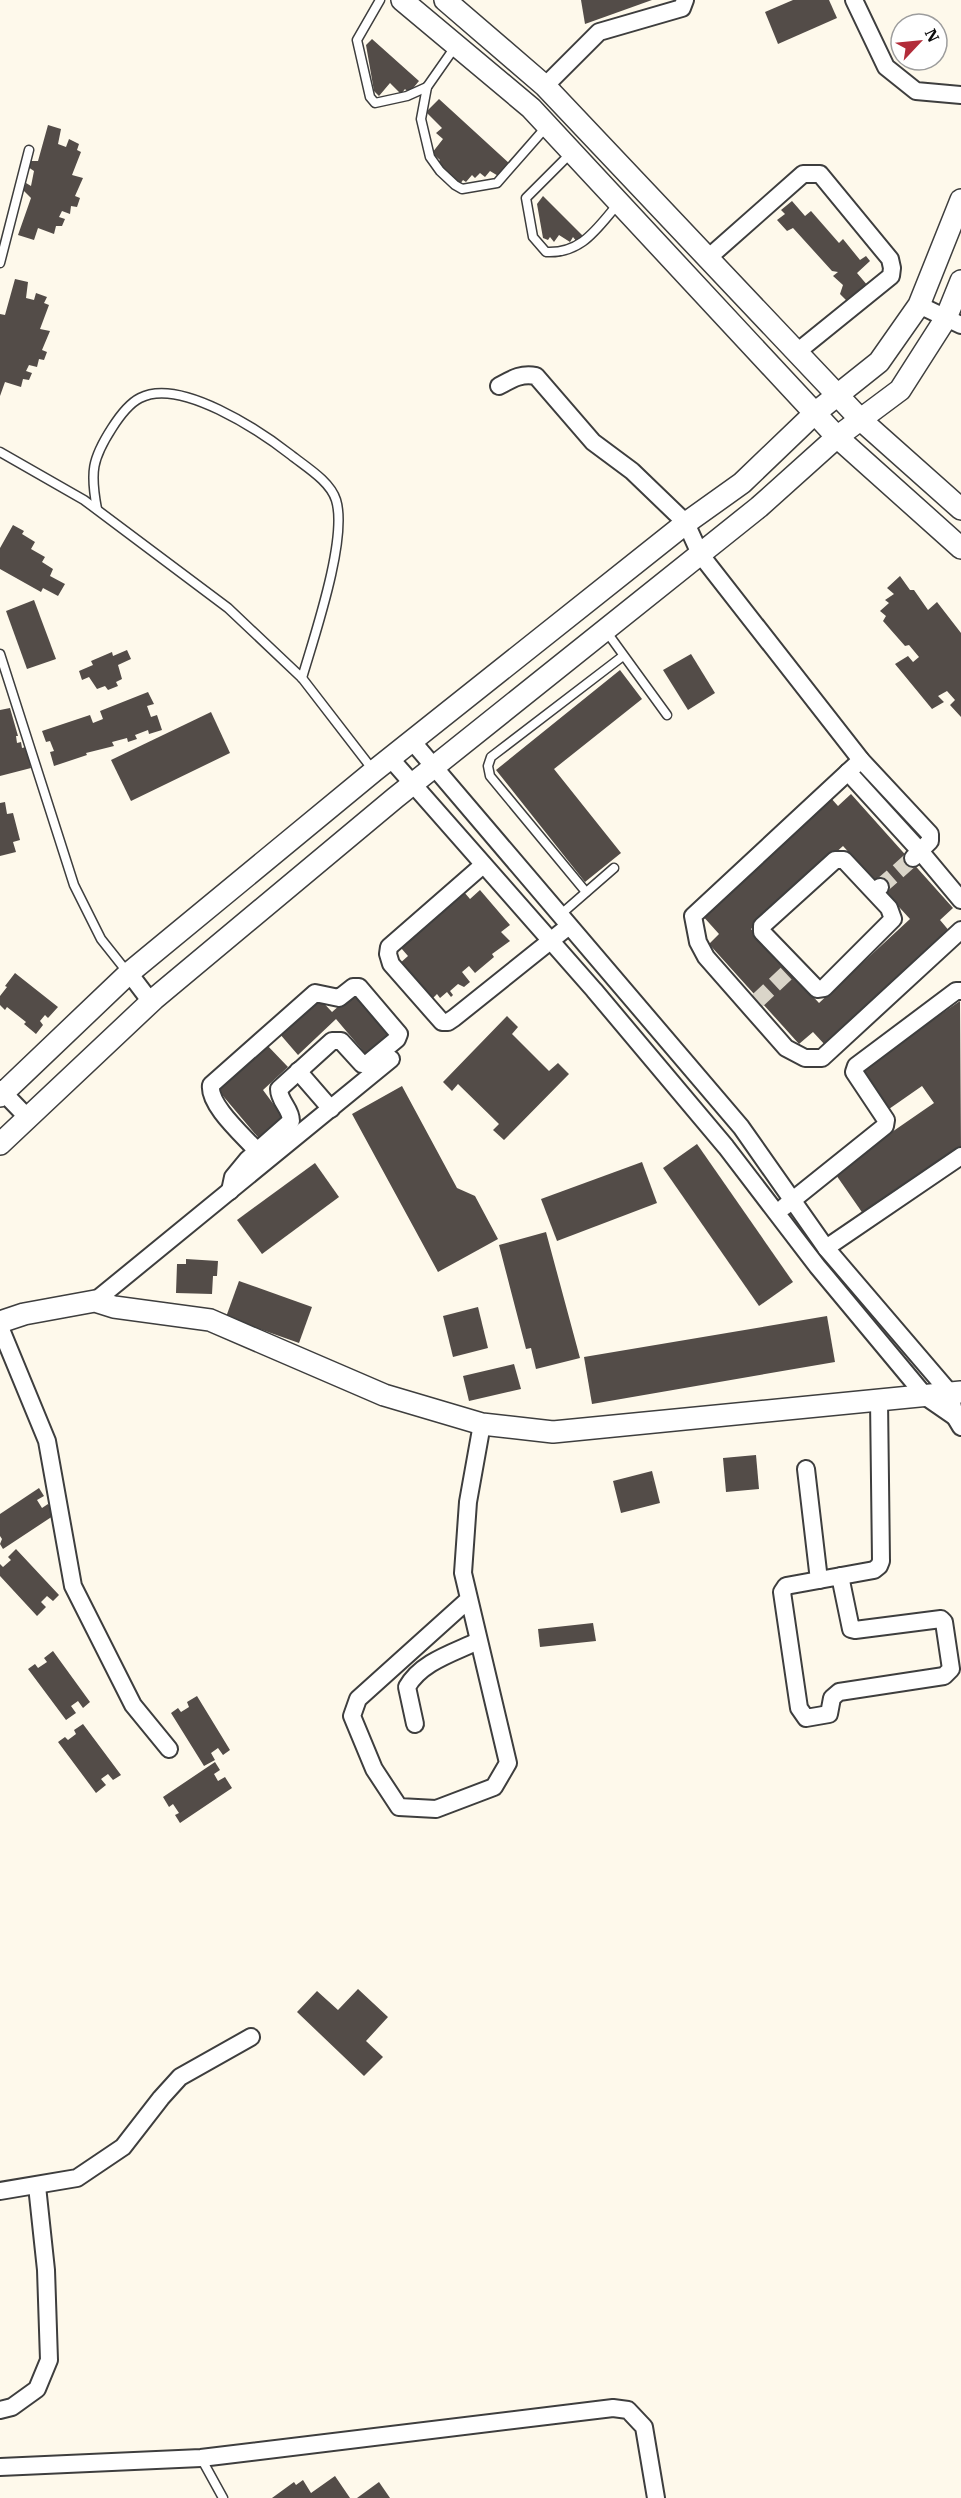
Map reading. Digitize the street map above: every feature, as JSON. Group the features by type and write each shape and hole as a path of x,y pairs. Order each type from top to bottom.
{"street":[{"path":"402,0 531,108 837,437 961,548"},
{"path":"445,0 545,86 861,420 961,509"},
{"path":"545,86 599,32 682,8 685,0"},
{"path":"854,0 886,67 916,91 961,95"},
{"path":"708,258 803,174 820,174 890,259 891,276 797,352"},
{"path":"28,1118 1,1092 129,973 390,758 687,523 742,483 815,413 879,362 919,305 961,200"},
{"path":"0,1144 151,1002 413,784 759,507 837,437 900,390 954,321 961,282"},
{"path":"919,305 954,321"},
{"path":"499,386 518,376 526,374 536,376 593,442 632,471 687,523 700,554 861,760 930,834 930,841 917,855"},
{"path":"574,612 601,635"},
{"path":"412,741 741,1127 825,1248 956,1392 958,1422"},
{"path":"390,758 551,941 726,1147 817,1266 926,1396 958,1422"},
{"path":"861,760 693,916 698,942 706,957 754,1003 786,1048 805,1058 822,1058 961,930"},
{"path":"848,772 917,855 961,900"},
{"path":"835,860 844,860 877,890 889,908 893,919 824,988 817,989 793,967 762,932 762,926 835,860"},
{"path":"483,865 389,947 388,954 391,964 442,1022 448,1022 551,941 565,920"},
{"path":"129,973 151,1002"},
{"path":"230,1191 232,1177 291,1121 291,1114 279,1096 279,1089 298,1071 332,1041 341,1041 362,1064 368,1063 398,1039 399,1034 359,987 353,987 339,998 315,993 211,1085 210,1091 215,1103 257,1151"},
{"path":"776,1212 793,1201 885,1126 886,1120 854,1072 856,1066 956,991 961,991"},
{"path":"95,1301 391,1059"},
{"path":"298,1071 330,1109"},
{"path":"825,1248 961,1156"},
{"path":"0,1322 24,1314 95,1301 114,1306 210,1320 384,1395 482,1424 553,1432 956,1392"},
{"path":"0,1327 47,1441 73,1586 133,1705 169,1749"},
{"path":"840,1576 850,1627 853,1630 941,1618 951,1664 948,1673 944,1676 839,1692 832,1698 829,1714 806,1718 799,1708 782,1592 786,1586 840,1576 874,1570 879,1566 881,1561 879,1400"},
{"path":"468,1600 358,1699 352,1716 374,1769 399,1807 436,1809 494,1787 508,1763 463,1573 468,1502 482,1424"},
{"path":"806,1469 819,1580"},
{"path":"415,1724 407,1687 412,1678 423,1667 478,1641"},
{"path":"0,2191 77,2178 123,2147 180,2077 251,2037"},
{"path":"0,2410 12,2407 37,2389 49,2360 46,2270 37,2186"},
{"path":"0,2467 201,2458 613,2408 628,2410 644,2427 656,2498"}],"lane":[{"path":"380,0 357,40 370,97 375,103 407,96 427,87"},
{"path":"456,46 427,87 421,119 430,157 440,171 462,189 497,183 547,126"},
{"path":"0,263 29,150"},
{"path":"572,152 526,198 533,237 546,252 569,249 586,241 619,203"},
{"path":"97,509 93,485 94,458 118,418 140,398 154,393 185,397 223,410 280,446 323,481 336,499 339,521 333,566 302,678"},
{"path":"0,452 84,500 228,608 302,678 374,771"},
{"path":"601,635 623,656 667,715"},
{"path":"0,654 74,885 101,939 129,973"},
{"path":"586,892 490,776 488,766 492,757 623,656"},
{"path":"565,920 586,892 614,868"},
{"path":"201,2458 223,2498"}],"building":[{"path":"581,0 652,0 585,24"},
{"path":"793,0 829,0 837,18 778,44 765,12"},
{"path":"372,39 419,81 409,93 405,89 401,94 390,83 379,96 374,91 366,45"},
{"path":"439,99 511,165 500,177 490,171 485,177 480,173 475,178 472,175 466,182 463,180 460,184 437,163 440,160 432,153 443,139 436,133 442,128 426,112"},
{"path":"48,125 61,129 58,144 66,147 69,139 79,144 77,150 81,152 72,175 83,178 75,196 80,198 77,207 71,206 70,214 62,211 59,217 65,219 62,226 56,226 54,234 38,228 34,240 18,235 31,198 23,190 26,183 31,186 34,171 28,167 30,161 38,161"},
{"path":"543,196 583,236 577,242 573,237 570,242 559,235 554,242 550,237 548,240 543,238 537,204"},
{"path":"792,201 805,216 811,211 839,243 843,239 860,260 866,256 870,261 857,273 868,286 849,303 840,294 843,285 833,276 838,272 832,271 793,228 787,231 777,220 785,214 781,210"},
{"path":"15,279 28,282 26,298 34,300 36,293 47,297 44,303 49,305 40,329 50,331 42,350 47,352 44,360 39,359 37,367 29,365 26,371 32,373 29,380 23,379 21,387 5,382 0,396 0,314 5,315"},
{"path":"13,525 24,531 22,534 35,542 31,549 45,557 42,562 53,569 50,576 65,584 58,596 43,588 41,592 0,569 0,548"},
{"path":"900,576 910,590 914,590 928,610 937,602 961,633 961,717 950,705 955,700 947,691 938,696 944,702 932,709 895,664 908,656 913,662 919,657 909,645 905,646 883,621 886,616 880,611 889,603 885,600 894,594 887,588"},
{"path":"34,600 56,659 27,669 6,611"},
{"path":"127,650 131,659 118,665 122,679 116,682 118,686 108,690 105,686 97,689 89,677 82,680 79,671 93,665 91,661 112,652 113,656"},
{"path":"691,654 715,693 688,710 663,670"},
{"path":"620,670 642,699 554,769 621,853 585,882 496,770"},
{"path":"148,692 154,704 147,706 151,717 157,715 162,730 149,734 148,730 135,735 137,739 128,742 127,738 112,742 114,746 86,753 87,755 54,766 50,752 54,751 50,741 46,742 42,731 90,715 93,723 103,719 100,711"},
{"path":"10,708 18,736 16,736 17,743 21,742 22,748 26,747 31,768 0,776 0,710"},
{"path":"211,712 230,753 131,801 111,760"},
{"path":"851,794 953,908 940,920 951,933 826,1046 813,1032 799,1044 709,944 719,934 701,914 830,797 838,806","holes":["843,846 910,919 819,1003 751,929"]},
{"path":"5,802 7,814 13,813 20,840 13,842 16,852 0,856 0,803"},
{"path":"480,890 510,925 501,932 510,941 492,954 494,957 475,973 469,966 462,972 470,982 464,987 458,984 450,991 453,995 451,997 447,992 440,998 437,994 430,1001 398,965 408,956 401,948 464,892 470,899"},
{"path":"15,973 58,1007 48,1018 45,1015 40,1021 43,1025 36,1034 24,1024 26,1022 7,1007 5,1010 0,1005 0,996"},
{"path":"355,992 394,1037 369,1058 336,1019 298,1055 279,1033 318,997 332,1012"},
{"path":"960,1001 961,1152 866,1218 834,1172 934,1103 922,1086 889,1109 861,1069"},
{"path":"507,1016 518,1027 512,1034 549,1071 558,1063 569,1074 504,1140 493,1130 499,1124 458,1084 452,1091 443,1082"},
{"path":"265,1043 288,1067 263,1090 286,1121 262,1142 218,1090 227,1083 223,1078"},
{"path":"402,1086 457,1188 475,1196 498,1239 438,1272 352,1114"},
{"path":"697,1144 793,1282 759,1306 663,1168"},
{"path":"642,1162 657,1203 557,1241 541,1199"},
{"path":"315,1163 339,1197 262,1254 237,1220"},
{"path":"546,1232 580,1358 536,1369 531,1348 526,1349 499,1245"},
{"path":"186,1259 218,1261 217,1276 213,1276 212,1294 176,1293 177,1264 186,1264"},
{"path":"239,1281 312,1307 299,1343 226,1317"},
{"path":"478,1307 488,1348 453,1357 443,1316"},
{"path":"827,1316 835,1362 592,1404 584,1357"},
{"path":"514,1364 521,1389 469,1401 463,1376"},
{"path":"756,1455 759,1489 726,1492 723,1458"},
{"path":"652,1471 660,1503 621,1513 613,1481"},
{"path":"39,1488 44,1496 37,1500 42,1508 48,1504 56,1514 3,1549 0,1544 2,1539 0,1514"},
{"path":"16,1549 59,1595 53,1601 47,1596 41,1602 46,1607 37,1616 0,1576 0,1564 3,1567 11,1560 8,1557"},
{"path":"593,1623 596,1641 540,1647 538,1629"},
{"path":"53,1651 90,1702 83,1708 78,1701 71,1706 76,1713 66,1720 28,1669 35,1664 38,1668 47,1662 44,1658"},
{"path":"197,1696 230,1750 223,1755 218,1748 211,1753 215,1760 204,1766 171,1713 178,1708 181,1712 189,1707 187,1702"},
{"path":"83,1724 121,1775 113,1780 108,1774 101,1779 106,1785 96,1793 58,1742 65,1737 68,1740 76,1734 74,1730"},
{"path":"215,1762 220,1770 214,1774 218,1781 225,1777 232,1788 180,1823 175,1815 179,1813 173,1804 169,1807 163,1797"},
{"path":"358,1989 388,2017 366,2041 383,2057 364,2076 297,2012 317,1991 338,2010"},
{"path":"335,2476 350,2498 272,2498 294,2482 296,2485 303,2480 311,2493"},
{"path":"379,2482 390,2498 357,2498"}],"tunnel":[{"path":"880,887 913,858"},
{"path":"757,1001 791,969"}]}
